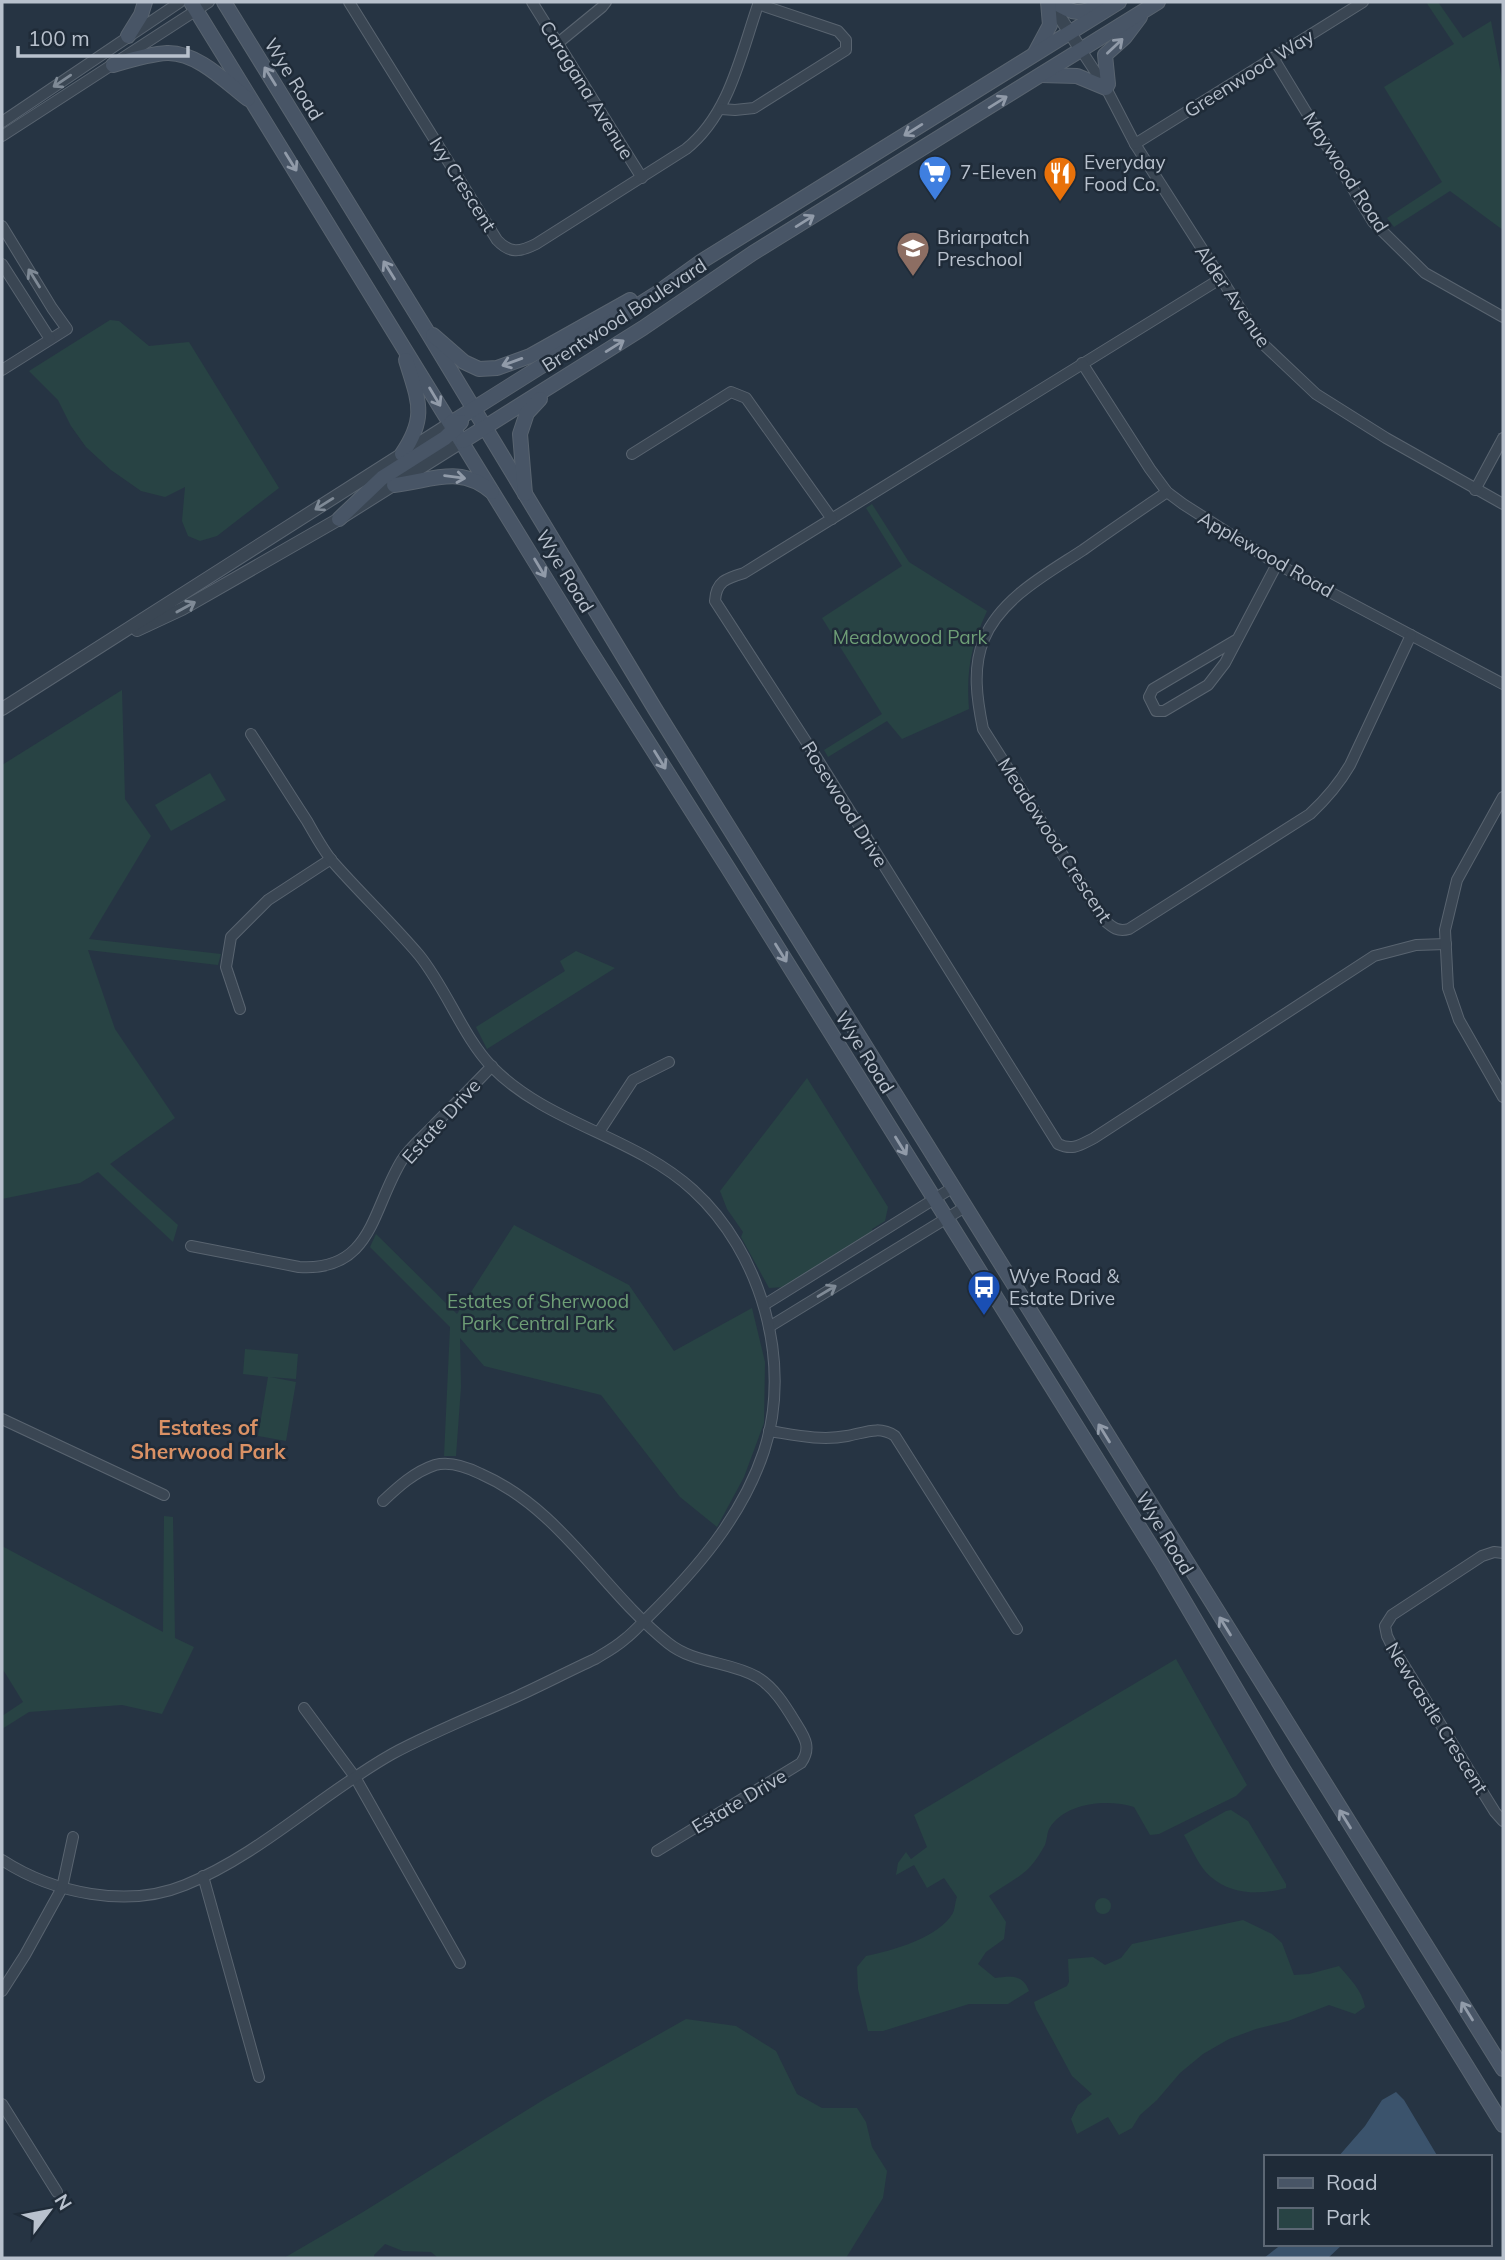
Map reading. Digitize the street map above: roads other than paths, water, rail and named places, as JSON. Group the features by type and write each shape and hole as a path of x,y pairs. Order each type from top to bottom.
{"main road":[{"path":"128,36 141,15 145,2"},
{"name":"Wye Road","path":"223,2 952,1188 1503,2069"},
{"path":"1033,55 1049,24 1051,2 1073,13 1083,13 1111,2"},
{"name":"Brentwood Boulevard","path":"456,431 473,408 702,261 1119,2"},
{"name":"Brentwood Boulevard","path":"456,431 484,427 557,383 753,253 1158,2"},
{"name":"Wye Road","path":"194,6 587,646 729,868 1161,1563 1283,1769 1503,2124"},
{"path":"1041,75 1077,76 1106,88 1108,84 1105,55 1125,37 1145,10"},
{"path":"113,65 148,55 180,54 195,60 255,104"},
{"path":"425,328 464,362 479,369 497,368 530,356 561,336 702,261"},
{"path":"402,342 420,405 414,432 402,454"},
{"path":"525,495 520,438 522,423 527,412 557,383"},
{"path":"339,519 382,478 456,431"},
{"path":"394,485 441,475 463,477 490,490 505,509"}],"street":[{"path":"2,122 180,2"},
{"path":"2,136 113,65 194,6 209,2"},
{"name":"Ivy Crescent","path":"349,2 497,240 507,250 527,248 642,178 695,142 721,109 758,3 838,31 846,40 846,50 754,108 721,109"},
{"name":"Caragana Avenue","path":"532,2 642,178"},
{"path":"558,43 606,2"},
{"name":"Alder Avenue","path":"1051,2 1106,88 1135,144 1263,344 1316,394 1475,490 1503,504"},
{"name":"Greenwood Way","path":"1135,144 1363,2"},
{"name":"Maywood Road","path":"1274,59 1373,222 1425,273 1503,317"},
{"path":"2,226 67,328 2,370"},
{"path":"2,264 50,339"},
{"name":"Rosewood Drive","path":"1220,279 744,573 724,578 718,586 715,601 818,760 1058,1144 1067,1148 1078,1147 1094,1138 1374,956 1416,945 1446,944"},
{"name":"Applewood Road","path":"1082,363 1167,492 1219,530 1277,564 1503,684"},
{"path":"632,454 731,392 746,397 831,519"},
{"name":"Brentwood Boulevard","path":"2,709 402,454 456,431"},
{"name":"Brentwood Boulevard","path":"102,646 182,610 339,519 394,485 456,431"},
{"path":"1475,490 1503,438"},
{"name":"Meadowood Crescent","path":"1167,492 1030,586 1006,607 984,638 976,675 983,729 1104,920 1112,928 1121,931 1129,929 1310,814 1340,783 1412,635"},
{"path":"1236,640 1153,689 1149,697 1156,711 1164,711 1208,685 1226,663 1277,564"},
{"name":"Estate Drive","path":"2,1860 21,1872 62,1888 107,1896 162,1892 183,1886 227,1865 355,1777 392,1755 595,1659 625,1639 697,1565 730,1522 758,1467 769,1431 774,1370 764,1305 736,1243 708,1204 672,1172 640,1152 544,1106 511,1084 492,1066 421,957 331,859 251,734"},
{"path":"1503,797 1457,880 1445,930 1448,988 1459,1020 1503,1097"},
{"path":"240,1009 226,967 231,937 268,900 331,859"},
{"path":"599,1132 633,1080 668,1062"},
{"name":"Estate Drive","path":"191,1245 299,1267 316,1268 343,1258 356,1250 369,1233 402,1160 492,1066"},
{"path":"764,1305 952,1188"},
{"path":"769,1327 965,1207"},
{"path":"2,1419 164,1495"},
{"path":"769,1431 825,1438 873,1430 888,1431 895,1436 1017,1629"},
{"name":"Estate Drive","path":"383,1501 407,1479 435,1465 449,1463 471,1469 499,1482 519,1494 548,1518 644,1621 669,1644 696,1659 756,1676 785,1705 805,1737 806,1756 801,1763 657,1851"},
{"name":"Newcastle Crescent","path":"1503,1553 1493,1552 1482,1556 1391,1615 1385,1626 1392,1646 1503,1821"},
{"path":"303,1708 355,1777 460,1963"},
{"path":"2,1990 62,1888 73,1837"},
{"path":"203,1876 259,2077"},
{"path":"2,2104 57,2192"}],"water":[{"path":"1396,2092 1404,2100 1437,2155 1340,2155 1365,2126 1382,2100"},
{"path":"1279,2246 1341,2246 1328,2258 1264,2258"}],"place":[{"name":"7-Eleven","path":"935,202"},
{"name":"Everyday Food Co.","path":"1060,203"},
{"name":"Briarpatch Preschool","path":"913,278"},
{"name":"Wye Road & Estate Drive","path":"984,1317"}],"district":[{"name":"Estates of Sherwood Park","path":"208,1440"}],"park label":[{"name":"Meadowood Park","path":"910,637"},
{"name":"Estates of Sherwood Park Central Park","path":"538,1312"}]}
